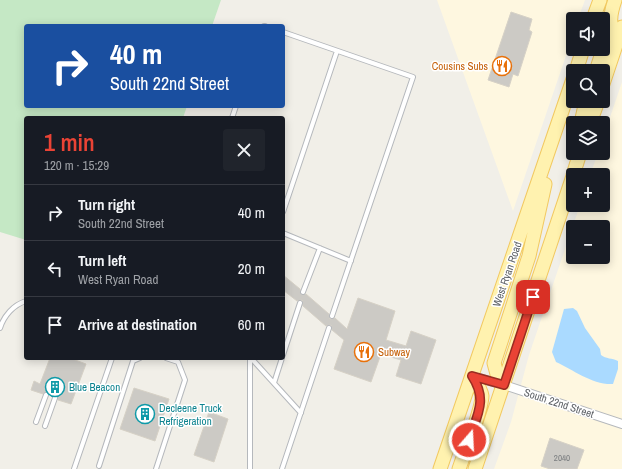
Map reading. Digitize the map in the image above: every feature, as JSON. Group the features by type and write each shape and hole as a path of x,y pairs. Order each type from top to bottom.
{"main road":[{"path":"596,12 600,0"},
{"path":"615,0 611,12 611,29 620,42"},
{"path":"610,67 620,42 622,27"},
{"name":"West Ryan Road","path":"440,469 566,101"},
{"path":"504,385 497,374 494,363 529,256 544,189 548,154"},
{"path":"475,469 566,196"},
{"path":"459,469 479,410 482,396 479,386 472,376"}],"street":[{"name":"South 22nd Street","path":"472,376 622,424"}],"lane":[{"path":"285,33 413,77 332,316"},
{"path":"610,38 620,42"},
{"path":"285,206 337,50"},
{"path":"285,234 351,261"},
{"path":"303,292 320,248"},
{"path":"0,328 3,319 17,304 24,301"},
{"path":"285,349 300,303"},
{"path":"282,469 329,328"},
{"path":"74,469 111,360"},
{"path":"99,466 133,361 135,360"},
{"path":"156,469 186,380 178,362 172,360"},
{"path":"250,360 250,469"},
{"path":"252,360 301,413"},
{"path":"274,383 281,360"},
{"path":"36,422 46,395"},
{"path":"45,426 55,398"}],"shaded area":[{"path":"437,0 585,0 581,12 566,12 566,56 513,211"},
{"path":"622,82 622,469 494,469 511,422 529,355 566,246 566,264 610,264 610,220 575,220 578,212 610,212 610,168 593,168 595,160 610,160 610,117"}],"green space":[{"path":"0,0 221,0 213,24 24,24 24,108 186,108 184,116 24,116 24,239 0,232"}],"water":[{"path":"573,308 577,311 585,328 600,349 601,355 618,361 618,369 613,384 605,384 590,380 556,362 552,352 564,309"}],"building":[{"path":"511,12 532,19 529,30 532,32 518,76 513,74 509,87 488,80"},
{"path":"285,277 300,289 301,294 306,294 329,314 330,319 335,318 347,329 358,298 395,311 386,340 406,346 411,331 436,340 421,384 396,376 401,360 381,354 371,382 334,369 344,340 332,330 331,325 326,326 303,306 302,300 297,301 285,292"},
{"name":"Blue Beacon","path":"49,360 75,360 86,364 71,404 58,400 57,395 52,397 47,392 43,394 31,390 34,381 40,384"},
{"name":"Decleene Truck Refrigeration","path":"134,388 169,399 155,441 120,429"},
{"path":"209,412 228,419 214,462 194,455"},
{"path":"550,438 584,450 577,469 550,469 541,466"}],"place":[{"name":"Cousins Subs","path":"502,66"},
{"name":"Subway","path":"364,352"},
{"name":"Blue Beacon","path":"55,387"},
{"name":"Decleene Truck Refrigeration","path":"145,414"}],"route":[{"path":"469,440 482,396 479,386 472,376 504,385 533,297"}]}
